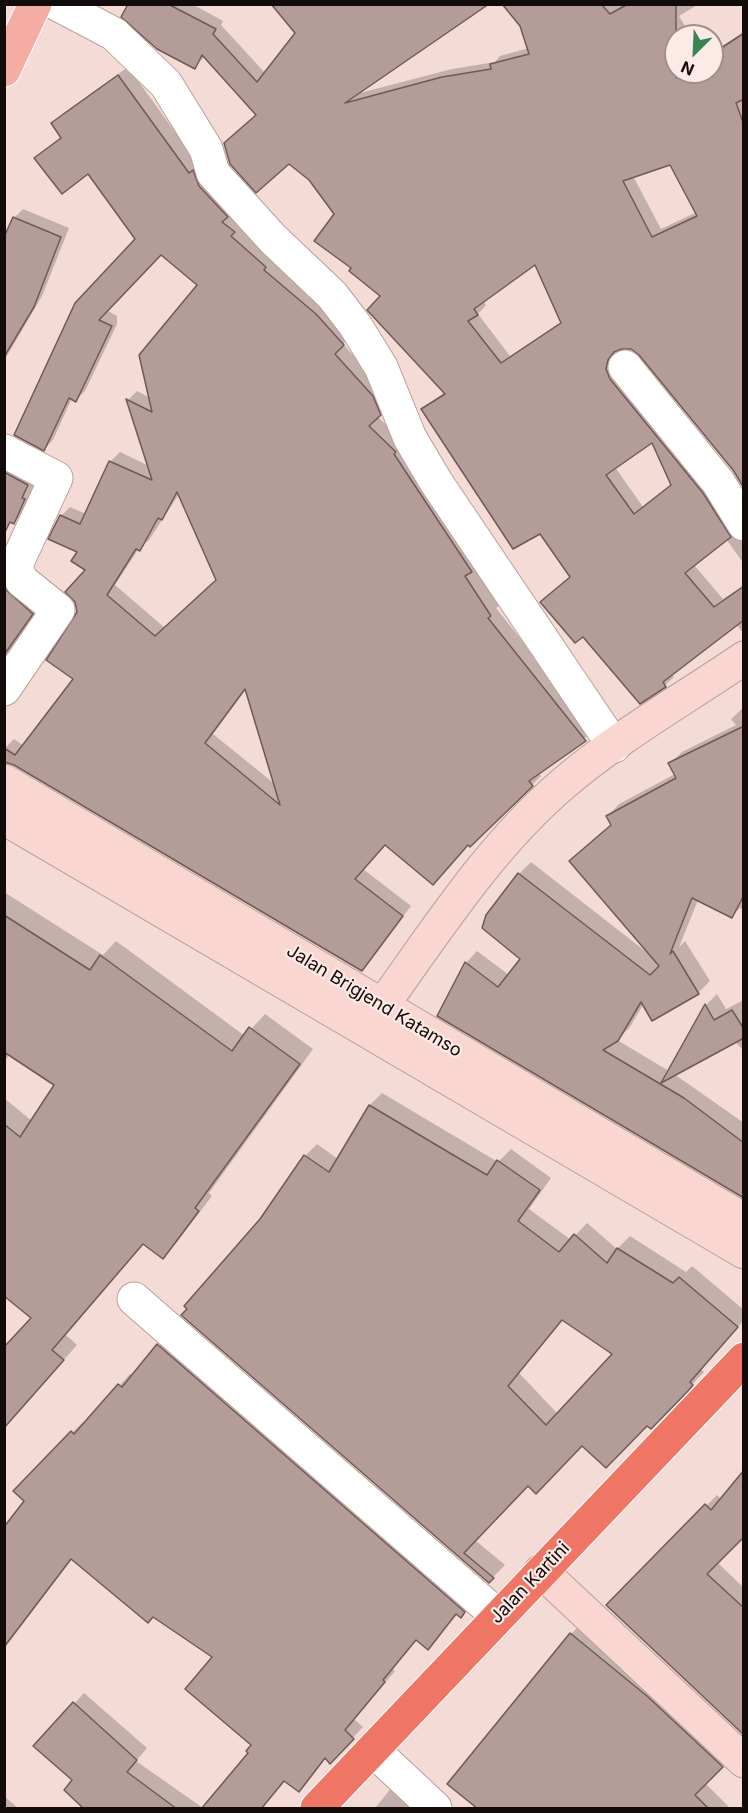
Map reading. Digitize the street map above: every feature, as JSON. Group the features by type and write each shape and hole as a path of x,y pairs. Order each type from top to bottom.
{"highway":[{"name":"Jalan Kartini","path":"317,1809 744,1359"}],"main road":[{"path":"4,70 22,15"}],"street":[{"path":"57,4 114,34 166,84 206,149 213,172 273,239 332,295 381,367 410,438 436,482 614,746"},
{"path":"625,367 718,482 744,524"},
{"path":"4,452 56,478 15,567 22,581 58,610 4,689"},
{"path":"373,1018 458,899 520,828 563,784 614,746 744,658"},
{"name":"Jalan Brigjend Katamso","path":"4,781 373,1018"},
{"name":"Jalan Brigjend Katamso","path":"4,818 373,1018 595,1149 744,1252"},
{"name":"Jalan Brigjend Katamso","path":"595,1149 744,1220"},
{"path":"134,1299 498,1616"},
{"path":"541,1571 744,1761"},
{"path":"373,1750 435,1809"}],"building":[{"path":"128,4 168,4 216,29 213,34 257,82 295,33 271,4 489,4 345,103 442,77 491,69 490,64 529,54 520,26 502,4 601,4 610,14 628,4 676,4 676,24 664,24 664,84 724,84 724,46 744,33 744,99 736,103 744,125 744,488 733,470 639,355 631,349 614,352 608,360 606,369 610,379 703,493 731,537 685,573 714,607 744,586 744,620 663,682 666,687 640,704 583,637 575,643 540,602 570,577 540,534 513,549 421,409 445,394 367,310 380,296 349,271 351,268 314,241 334,214 309,180 289,164 256,193 230,164 224,143 256,115 202,55 195,69 157,49 121,17","holes":["670,165 697,216 652,237 623,181","535,265 561,323 501,363 468,321 478,315 474,309","652,443 671,485 634,514 606,475"]},
{"path":"118,75 189,173 193,170 199,186 228,217 222,222 235,232 231,236 266,267 264,270 316,314 344,345 335,354 373,396 381,415 369,426 396,452 394,454 472,572 465,576 491,616 488,618 586,741 529,781 533,786 470,847 468,845 433,885 385,845 355,879 403,916 362,971 14,765 4,762 4,748 15,755 73,679 46,660 77,612 75,602 65,592 85,570 71,561 77,552 48,539 60,515 80,524 109,461 152,480 126,399 152,412 139,355 197,285 161,255 99,320 112,326 76,402 69,398 44,451 14,435 75,303 135,239 88,174 62,194 34,158 61,138 51,123","holes":["177,492 216,580 155,636 107,595 136,549 140,551 158,518 162,520","245,689 280,805 205,743"]},
{"path":"13,217 61,237 34,307 4,357 4,237"},
{"path":"4,472 28,485 22,498 25,499 14,524 10,522 4,534"},
{"path":"4,588 33,614 4,655"},
{"path":"744,726 744,895 732,918 692,898 670,954 673,951 699,994 652,1021 641,1002 618,1041 603,1050 684,1098 744,1143 744,1198 437,1016 465,962 498,987 520,959 482,928 486,915 518,873 650,975 659,966 569,861 611,825 606,816 676,778 668,763"},
{"path":"4,915 90,970 100,955 232,1051 249,1027 300,1064 195,1208 199,1211 163,1259 143,1244 52,1350 64,1360 4,1428 4,1347 31,1318 4,1296 4,1124 20,1137 54,1085 4,1052"},
{"path":"705,1004 714,1020 732,1010 744,1029 744,1038 661,1083"},
{"path":"369,1105 487,1175 497,1160 540,1190 518,1221 559,1252 574,1234 607,1263 617,1248 673,1283 679,1277 738,1327 690,1382 693,1385 688,1391 651,1429 647,1426 606,1468 582,1446 536,1494 528,1486 464,1553 494,1578 489,1583 181,1315 187,1309 184,1306 260,1219 304,1155 329,1172","holes":["562,1320 612,1354 546,1425 508,1386"]},
{"path":"157,1344 465,1612 461,1618 456,1614 428,1650 416,1640 345,1730 354,1739 330,1764 325,1758 299,1792 284,1781 261,1809 201,1809 248,1753 246,1751 251,1745 185,1689 212,1657 153,1617 148,1623 71,1559 4,1647 4,1527 24,1501 13,1491 71,1431 74,1434 118,1384 122,1387"},
{"path":"744,1470 744,1537 707,1574 744,1608 744,1735 606,1605 705,1504 711,1510"},
{"path":"570,1633 647,1696 723,1767 695,1795 709,1809 478,1809 447,1784"},
{"path":"73,1702 137,1760 127,1772 177,1809 84,1809 64,1790 72,1780 33,1746"}]}
